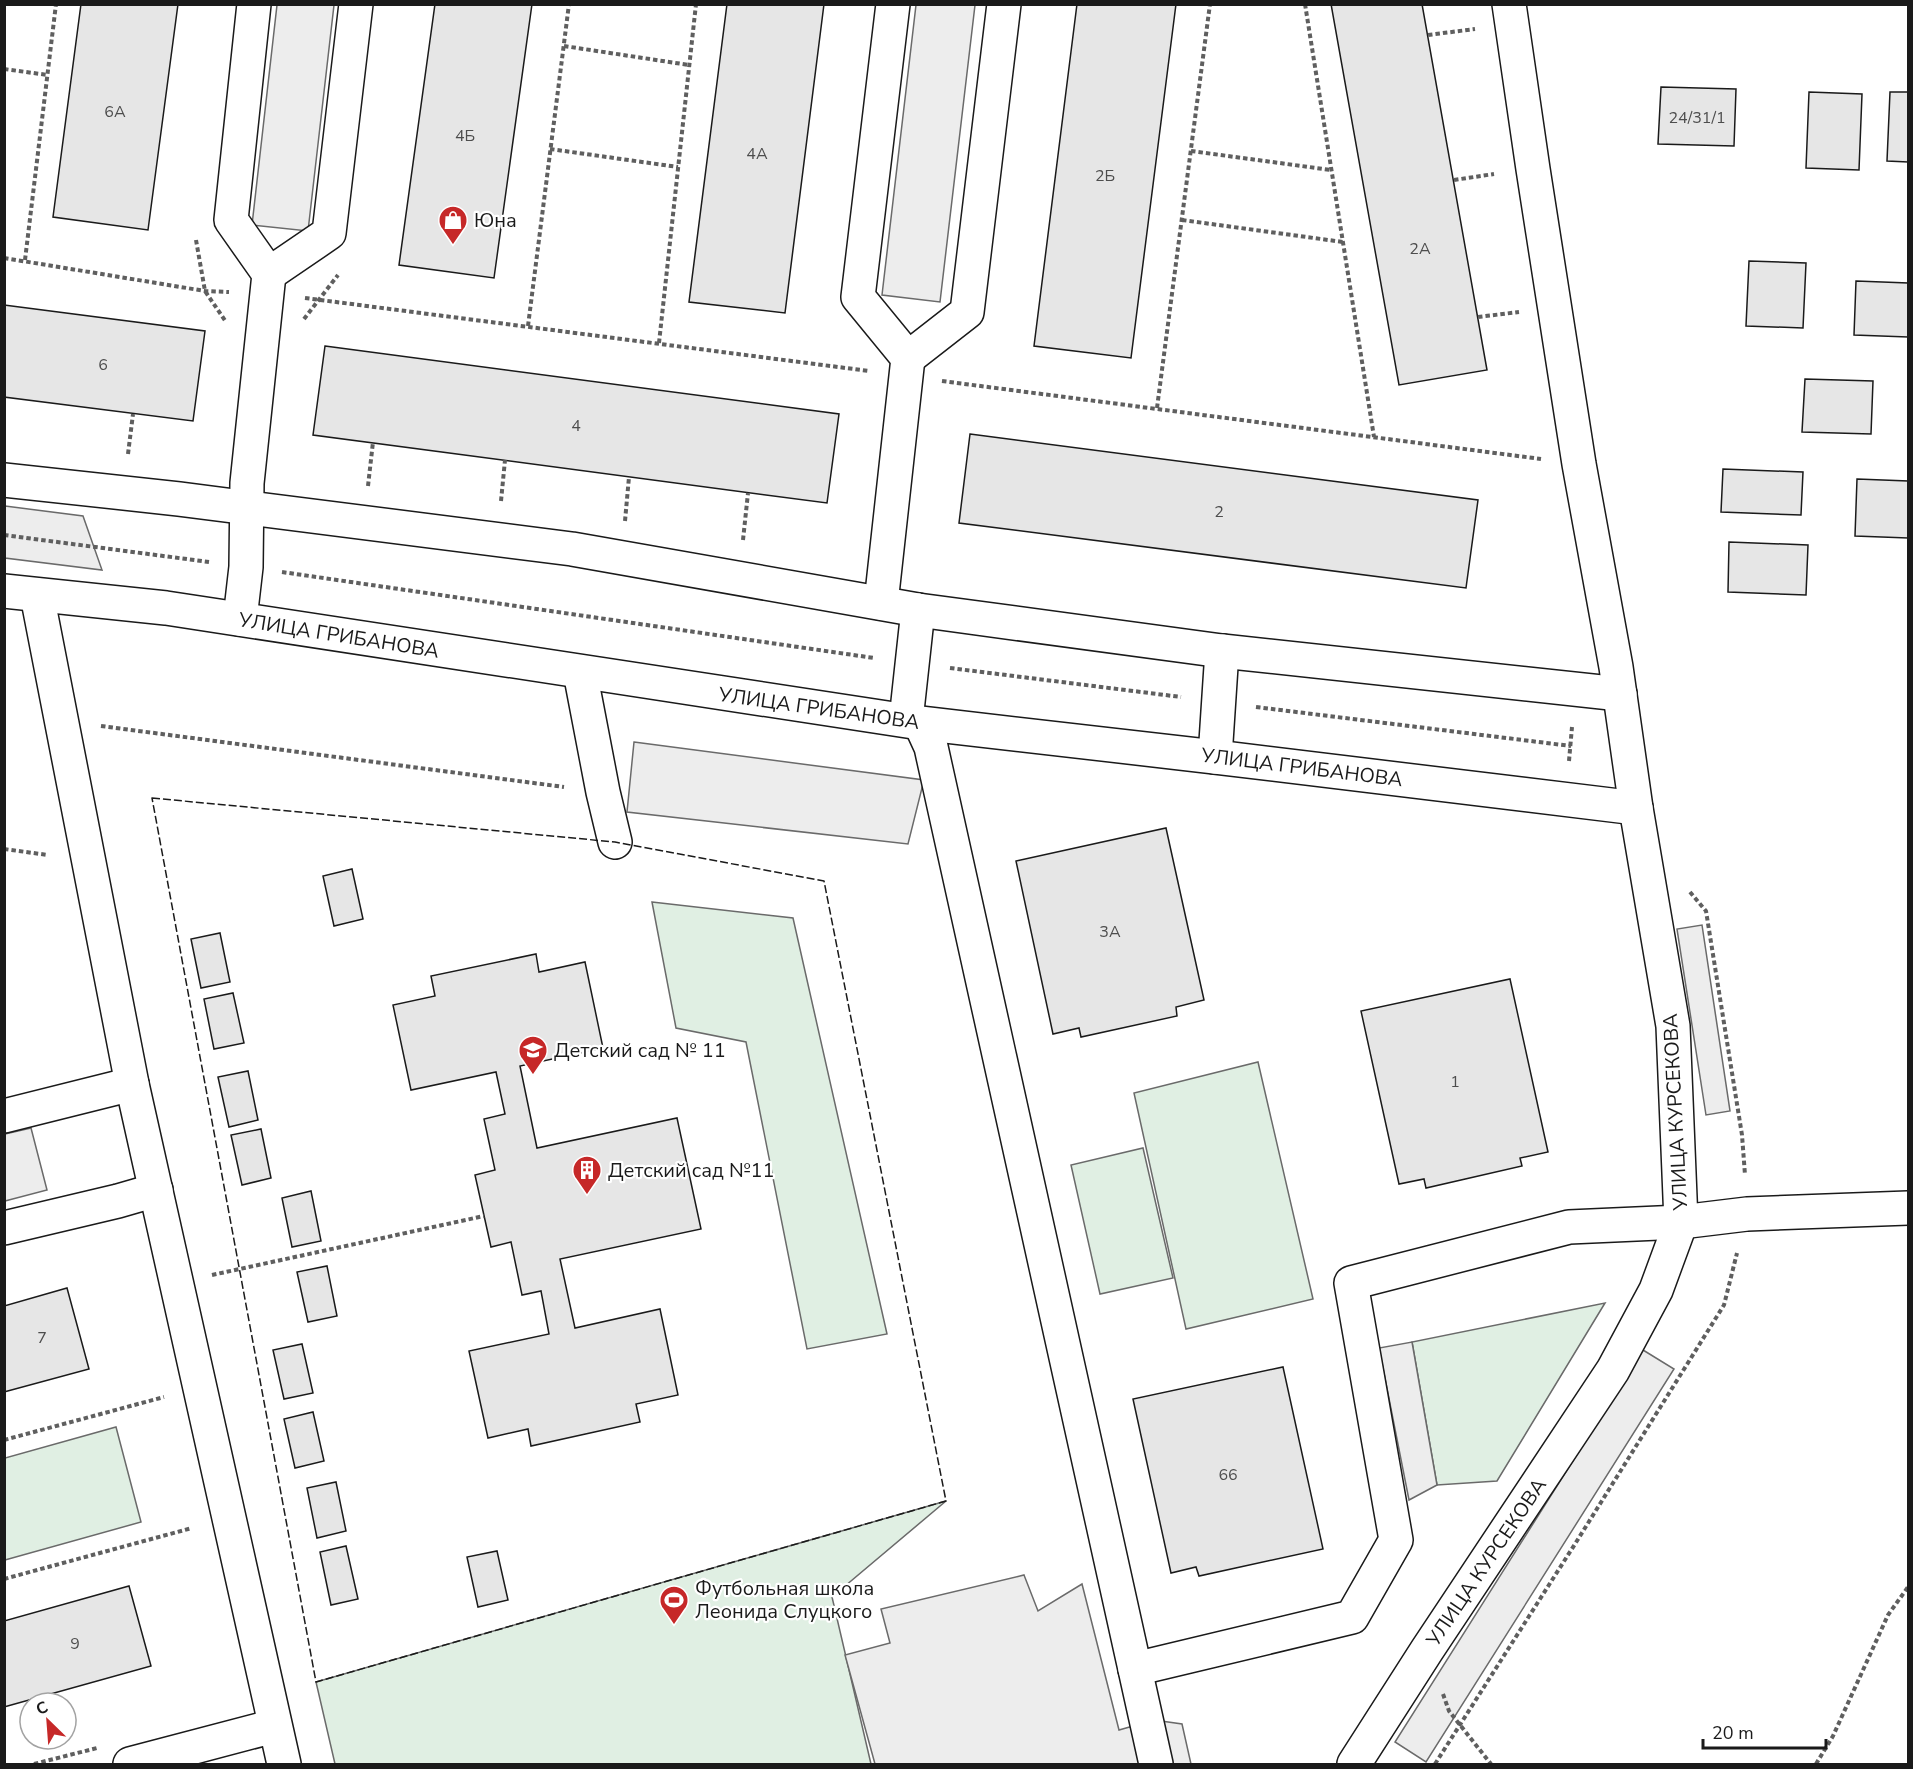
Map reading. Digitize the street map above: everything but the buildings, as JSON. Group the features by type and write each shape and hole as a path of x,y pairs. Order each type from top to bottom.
{"street":[{"path":"240,619 246,567 246,508 268,284 231,220 254,4"},
{"path":"268,284 329,234 356,4"},
{"path":"893,4 858,297 907,367"},
{"path":"881,603 907,367 967,312 1004,4"},
{"name":"УЛИЦА КУРСЕКОВА","path":"1354,1764 1613,1370 1656,1290 1681,1222 1673,1026 1636,808 1620,694 1579,464 1511,14"},
{"path":"4,480 179,499 572,549 918,610 1222,651 1620,694"},
{"name":"УЛИЦА ГРИБАНОВА","path":"4,591 166,608 913,722 1215,756 1636,808"},
{"path":"37,595 132,1083 284,1764"},
{"path":"918,610 913,663 913,722 931,747 1156,1764"},
{"path":"1215,756 1222,651"},
{"path":"580,672 615,842"},
{"path":"4,1116 132,1083"},
{"path":"4,1228 156,1190"},
{"path":"1135,1669 1352,1617 1396,1540 1351,1283 1569,1227 1681,1222 1747,1214 1908,1208"},
{"path":"130,1764 274,1726"}],"path":[{"path":"25,260 56,4"},
{"path":"528,326 569,4"},
{"path":"658,343 696,4"},
{"path":"1157,409 1210,4"},
{"path":"1305,4 1374,437"},
{"path":"1428,35 1511,14"},
{"path":"564,46 689,65"},
{"path":"4,69 48,75"},
{"path":"550,149 678,167"},
{"path":"1191,151 1331,170"},
{"path":"1182,220 1343,243"},
{"path":"4,258 205,291 268,284 319,299 658,343 907,367 1157,409 1579,464"},
{"path":"127,457 133,414"},
{"path":"367,496 373,442"},
{"path":"501,502 505,460"},
{"path":"624,528 629,477"},
{"path":"742,544 748,494"},
{"path":"4,536 246,567 913,663 1571,746"},
{"path":"62,721 603,792"},
{"path":"4,849 59,856"},
{"path":"219,1273 484,1215"},
{"path":"4,1440 164,1396 167,1407"},
{"path":"4,1579 196,1527"},
{"path":"1816,1764 1833,1736 1888,1615 1908,1587"},
{"path":"1427,1650 1449,1711 1491,1764"},
{"path":"34,1764 102,1746"}],"green space":[{"path":"652,902 793,918 887,1334 807,1349 746,1042 676,1028"},
{"path":"1258,1062 1313,1299 1186,1329 1134,1093"},
{"path":"1143,1148 1173,1278 1100,1294 1071,1165"},
{"path":"1605,1303 1497,1481 1437,1485 1412,1342"},
{"path":"116,1427 141,1522 5,1560 5,1458"},
{"name":"Футбольная школа Леонида Слуцкого","path":"946,1501 832,1597 871,1764 335,1764 316,1682"}],"shaded area":[{"path":"277,5 334,5 308,231 252,225"},
{"path":"916,5 975,5 940,302 882,295"},
{"path":"5,506 83,516 102,570 5,558"},
{"path":"634,742 924,780 908,844 627,812"},
{"path":"1702,925 1730,1111 1706,1115 1677,929"},
{"path":"31,1128 47,1190 5,1201 5,1134"},
{"path":"1412,1342 1437,1485 1409,1500 1379,1348"},
{"path":"1643,1350 1674,1369 1426,1762 1395,1742"},
{"path":"1024,1575 1038,1611 1082,1584 1119,1730 1154,1720 1182,1724 1191,1764 875,1764 845,1655 890,1643 881,1609"}],"fence":[{"path":"152,798 615,842 824,881 946,1501 316,1682 152,798"}],"place":[{"name":"Юна","path":"453,246"},
{"name":"Детский сад № 11","path":"533,1076"},
{"name":"Детский сад №11","path":"587,1196"},
{"name":"Футбольная школа Леонида Слуцкого","path":"674,1626"}]}
